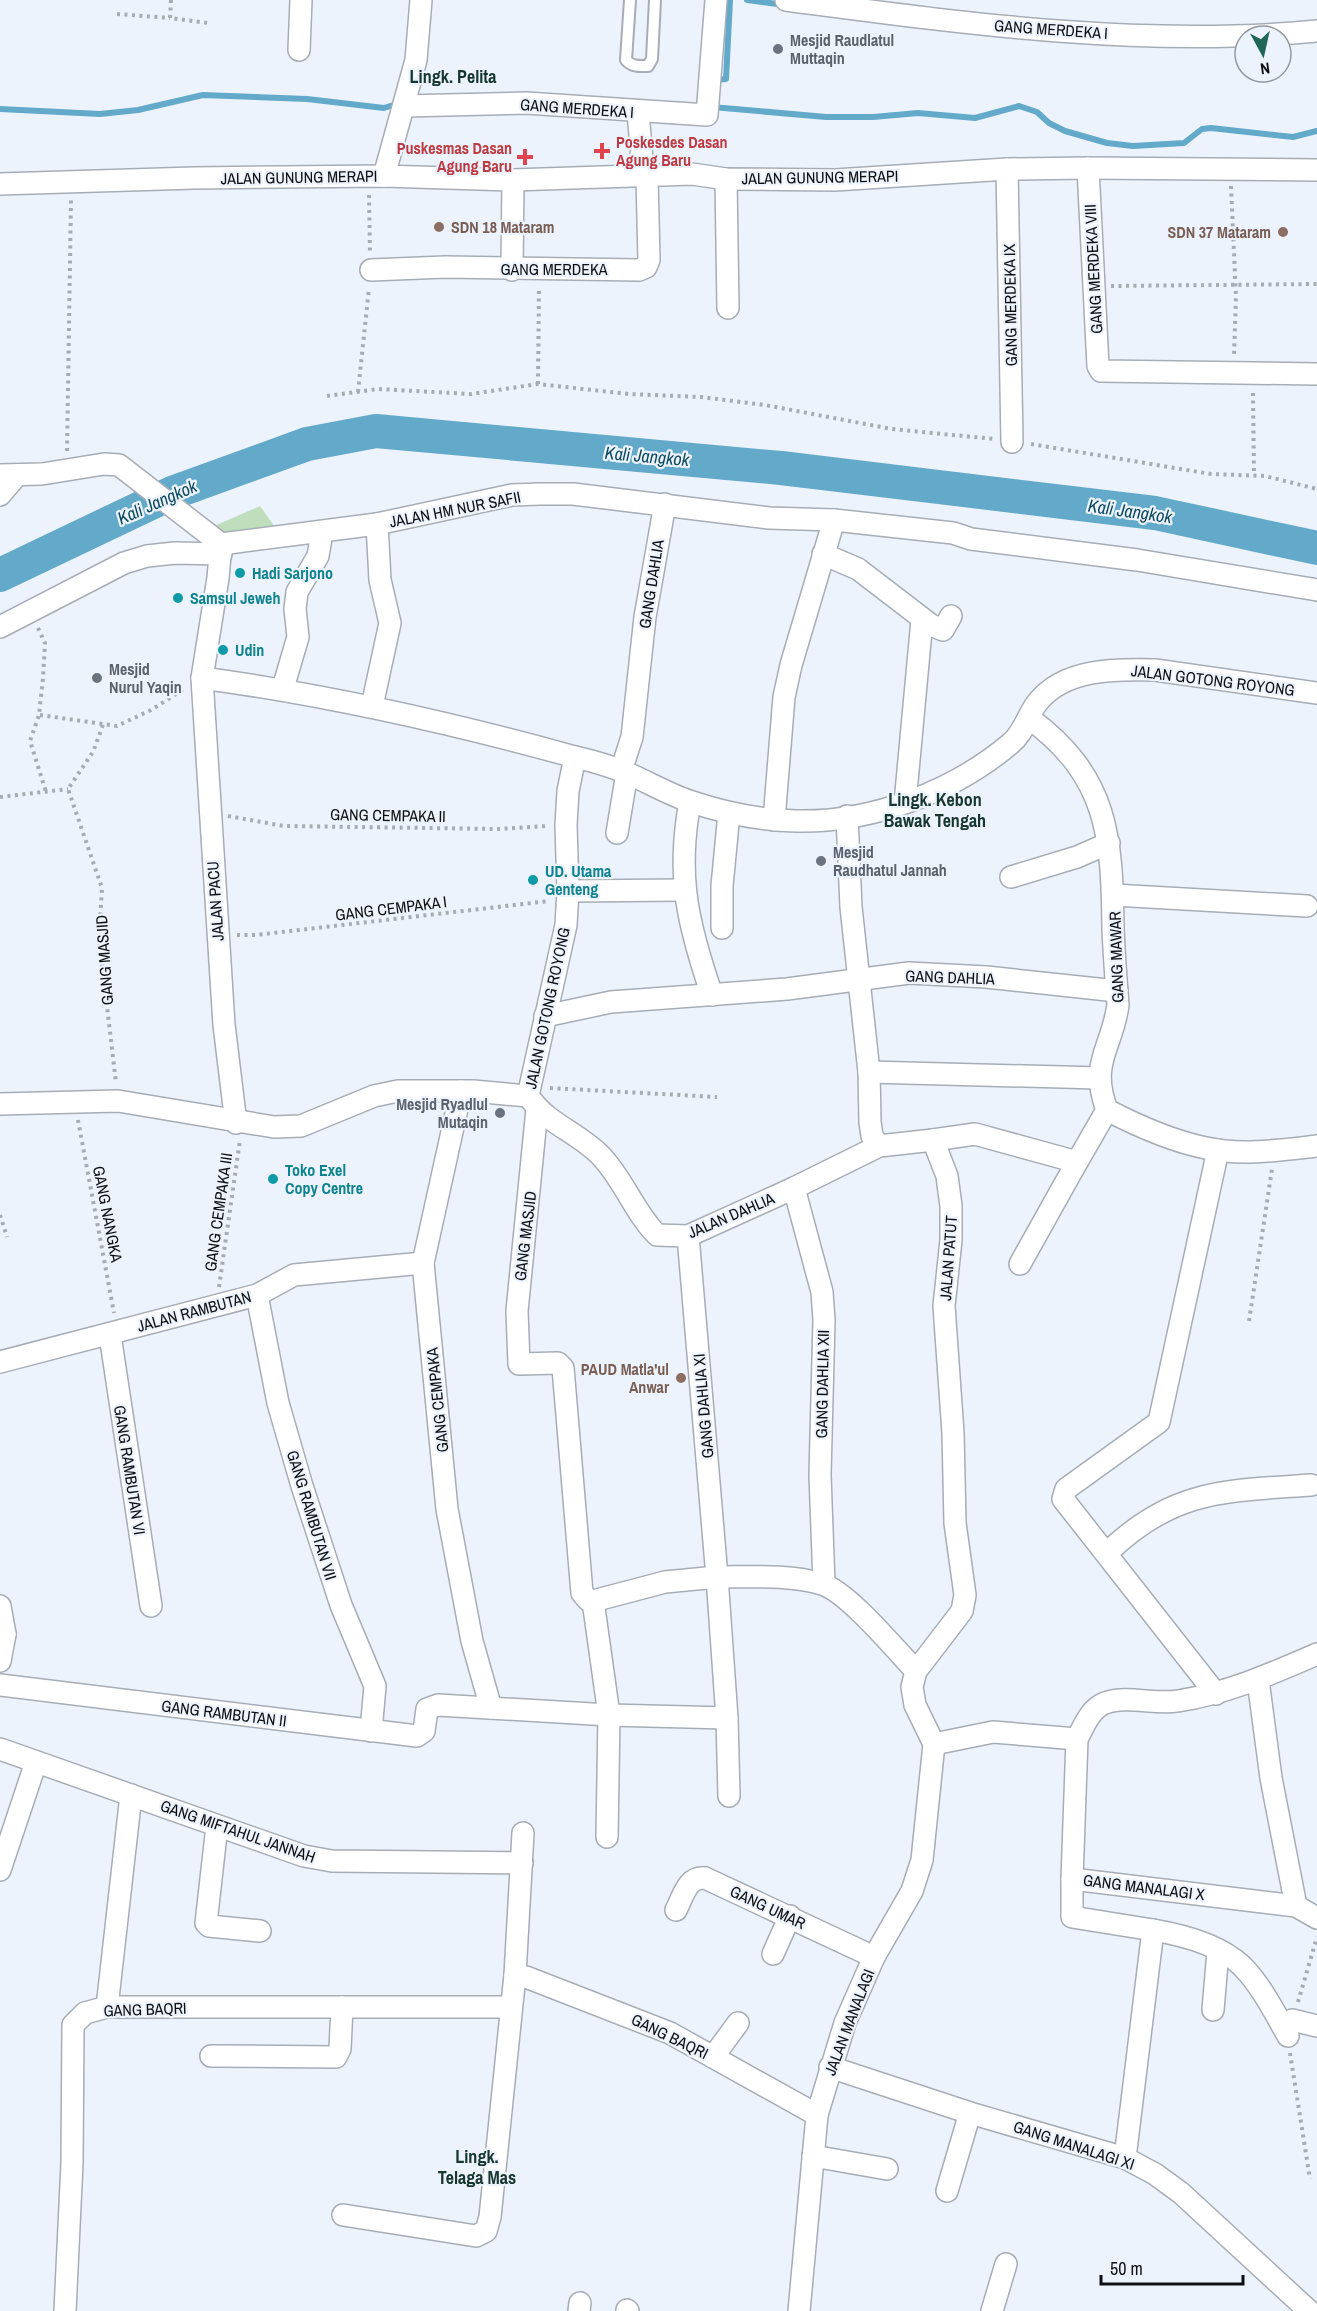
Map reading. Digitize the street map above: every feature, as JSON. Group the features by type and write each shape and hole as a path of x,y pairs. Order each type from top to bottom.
{"street":[{"path":"299,50 301,0"},
{"path":"384,176 416,60 421,0"},
{"name":"GANG MERDEKA I","path":"405,102 526,103 638,112 707,107 716,0"},
{"name":"GANG MERDEKA I","path":"786,0 998,26 1147,36 1207,37 1317,32"},
{"path":"638,112 646,177"},
{"name":"GANG MERDEKA VIII","path":"1088,168 1098,366 1101,371 1243,373"},
{"name":"JALAN GUNUNG MERAPI","path":"0,184 384,176 513,180 692,174 726,179 835,180 1007,169 1317,170"},
{"name":"GANG MERDEKA IX","path":"1007,169 1012,442"},
{"name":"GANG MERDEKA","path":"371,270 445,267 512,270 639,270 646,267 649,260 646,177"},
{"path":"726,179 728,308"},
{"path":"512,270 513,180"},
{"path":"1243,373 1317,374"},
{"path":"0,495 9,475 104,464 119,465 218,544"},
{"name":"JALAN HM NUR SAFII","path":"0,627 124,563 147,556 193,552 218,544 377,524 512,495 573,494 768,518 834,520"},
{"name":"GANG DAHLIA","path":"617,833 624,772 632,737 645,617 665,504"},
{"path":"774,820 784,697 834,520 952,533 971,539 1137,560 1317,590"},
{"path":"372,706 390,623 380,580 377,524"},
{"path":"283,688 298,637 295,609 297,592 318,555 322,532"},
{"name":"JALAN PACU","path":"218,544 202,678 224,1025 239,1124"},
{"path":"823,554 858,569 922,620 943,630 951,616"},
{"path":"905,803 922,620"},
{"name":"JALAN GOTONG ROYONG","path":"0,1104 118,1101 239,1124 274,1127 301,1126 386,1093 461,1090 531,1097 544,1017 562,946 568,895 566,825 568,791 575,757 624,772 690,802 729,813 774,820 819,820 872,813 905,803 945,785 1001,752 1013,742 1040,699 1062,682 1106,670 1155,670 1317,693"},
{"path":"202,678 283,688 372,706 575,757"},
{"name":"GANG MAWAR","path":"1029,718 1056,737 1083,770 1097,797 1109,843 1114,895 1117,991 1116,1020 1099,1064 1099,1078 1107,1110"},
{"path":"690,802 684,830 683,890 694,944 712,995"},
{"path":"722,928 722,886 729,813"},
{"path":"847,816 851,907 869,1072 872,1136 879,1146 975,1134 1077,1162"},
{"path":"1011,877 1077,857 1109,843"},
{"path":"568,895 683,890"},
{"path":"1114,895 1307,906"},
{"name":"GANG DAHLIA","path":"544,1017 612,1002 712,995 909,973 948,974 1117,991"},
{"path":"869,1072 1099,1078"},
{"name":"GANG CEMPAKA","path":"461,1090 423,1263 447,1509 472,1641 491,1708"},
{"name":"JALAN DAHLIA","path":"531,1097 600,1154 624,1184 641,1219 657,1235 688,1236 879,1146"},
{"name":"GANG MASJID","path":"531,1097 518,1302 519,1364 558,1363 563,1368 582,1593 588,1600 593,1601"},
{"path":"1020,1264 1107,1110 1155,1133 1218,1150 1275,1150 1317,1146"},
{"name":"JALAN PATUT","path":"916,1671 962,1611 965,1595 955,1523 953,1433 944,1306 951,1240 951,1206 948,1176 933,1140"},
{"path":"1216,1694 1062,1495 1066,1489 1159,1422 1218,1150"},
{"name":"GANG DAHLIA XII","path":"794,1188 822,1292 824,1320 820,1475 824,1584"},
{"name":"GANG DAHLIA XI","path":"688,1236 717,1577 727,1718 729,1796"},
{"name":"JALAN RAMBUTAN","path":"0,1362 257,1294 294,1275 423,1263"},
{"name":"GANG RAMBUTAN VII","path":"257,1294 278,1403 302,1486 341,1605 375,1686 371,1731"},
{"name":"GANG RAMBUTAN VI","path":"114,1333 151,1606"},
{"path":"1107,1553 1142,1524 1183,1501 1218,1492 1311,1485"},
{"path":"607,1837 609,1715 593,1601 665,1582 717,1577 753,1577 824,1584 860,1612 916,1671 912,1687 915,1705 934,1744 993,1732 1077,1738 1091,1712 1102,1704 1116,1700 1174,1701 1216,1694 1258,1680 1317,1654"},
{"path":"0,1606 3,1634 0,1661"},
{"path":"1258,1680 1271,1778 1296,1906"},
{"name":"GANG RAMBUTAN II","path":"0,1685 371,1731 422,1735 427,1709 438,1705 491,1708"},
{"path":"491,1708 609,1715 727,1718"},
{"name":"GANG MANALAGI X","path":"1077,1738 1072,1879 1296,1906 1317,1918"},
{"name":"JALAN MANALAGI","path":"799,2311 817,2115 845,2024 874,1957 895,1924 918,1876 923,1850 934,1744"},
{"name":"GANG MIFTAHUL JANNAH","path":"0,1749 304,1856 326,1860 522,1863"},
{"path":"0,1870 36,1762"},
{"path":"107,2007 131,1795"},
{"path":"217,1826 206,1923 209,1926 260,1931"},
{"path":"343,2215 476,2236 486,2231 490,2217 515,1975 523,1833"},
{"name":"GANG UMAR","path":"676,1910 690,1882 700,1877 790,1916 874,1957"},
{"path":"1072,1879 1072,1917 1191,1938 1242,1966 1290,2028 1317,2026"},
{"path":"773,1954 790,1916"},
{"path":"1125,2158 1153,1930"},
{"path":"1213,2010 1218,1951"},
{"name":"GANG BAQRI","path":"515,1975 635,2017 817,2115"},
{"name":"GANG BAQRI","path":"65,2311 72,2163 73,2025 85,2013 107,2007 510,2007"},
{"path":"211,2056 336,2057 340,2049 342,2007"},
{"path":"713,2057 738,2023"},
{"name":"GANG MANALAGI XI","path":"830,2067 970,2113 1125,2158 1155,2174 1181,2193 1309,2311"},
{"path":"947,2191 970,2113"},
{"path":"813,2156 887,2169"},
{"path":"992,2311 1006,2264"}],"lane":[{"path":"630,0 626,60 630,65 648,66 652,58 655,0"}],"path":[{"path":"170,18 171,0"},
{"path":"117,14 208,23"},
{"path":"1230,171 1243,373 1254,475"},
{"path":"67,470 71,182"},
{"path":"538,384 539,269"},
{"path":"1094,286 1317,284"},
{"path":"327,396 378,389 471,394 538,384 629,394 701,397 765,405 892,429 1012,442 1210,474 1254,475 1317,489"},
{"path":"30,611 45,643 39,715 30,741 46,792"},
{"path":"39,715 117,726 202,678"},
{"path":"0,797 68,789 93,752 103,725"},
{"name":"GANG MASJID","path":"68,789 102,888 99,938 118,1101"},
{"name":"GANG CEMPAKA II","path":"210,813 284,826 498,829 566,825"},
{"name":"GANG CEMPAKA I","path":"217,935 256,935 568,895"},
{"path":"531,1097 717,1097"},
{"name":"GANG NANGKA","path":"75,1101 114,1333"},
{"name":"GANG CEMPAKA III","path":"217,1304 239,1124"},
{"path":"1249,1321 1275,1150"},
{"path":"0,1215 7,1237"},
{"path":"1310,2179 1290,2028 1317,1937"}],"green space":[{"path":"260,506 280,534 223,537 212,527"}],"waterway":[{"path":"715,83 715,80 726,79 730,0"},
{"path":"747,0 785,5"},
{"path":"0,109 100,114 138,110 203,95 307,99 384,108 400,103"},
{"path":"712,107 826,117 873,117 918,113 975,118 1019,106 1037,112 1049,123 1065,131 1107,143 1133,146 1184,143 1202,129 1211,128 1293,137 1317,131"},
{"name":"Kali Jangkok","path":"0,575 172,493 307,444 376,431 781,468 1155,513 1317,548"}],"place":[{"name":"Mesjid Raudlatul Muttaqin","path":"778,49"},
{"name":"Poskesdes Dasan Agung Baru","path":"602,151"},
{"name":"Puskesmas Dasan Agung Baru","path":"525,157"},
{"name":"SDN 18 Mataram","path":"439,227"},
{"name":"SDN 37 Mataram","path":"1283,232"},
{"name":"Hadi Sarjono","path":"240,573"},
{"name":"Samsul Jeweh","path":"178,598"},
{"name":"Udin","path":"223,650"},
{"name":"Mesjid Nurul Yaqin","path":"97,678"},
{"name":"Mesjid Raudhatul Jannah","path":"821,861"},
{"name":"UD. Utama Genteng","path":"533,880"},
{"name":"Mesjid Ryadlul Mutaqin","path":"500,1113"},
{"name":"Toko Exel Copy Centre","path":"273,1179"},
{"name":"PAUD Matla'ul Anwar","path":"681,1378"}],"district":[{"name":"Lingk. Pelita","path":"453,76"},
{"name":"Lingk. Kebon Bawak Tengah","path":"935,809"},
{"name":"Lingk. Telaga Mas","path":"477,2166"}]}
